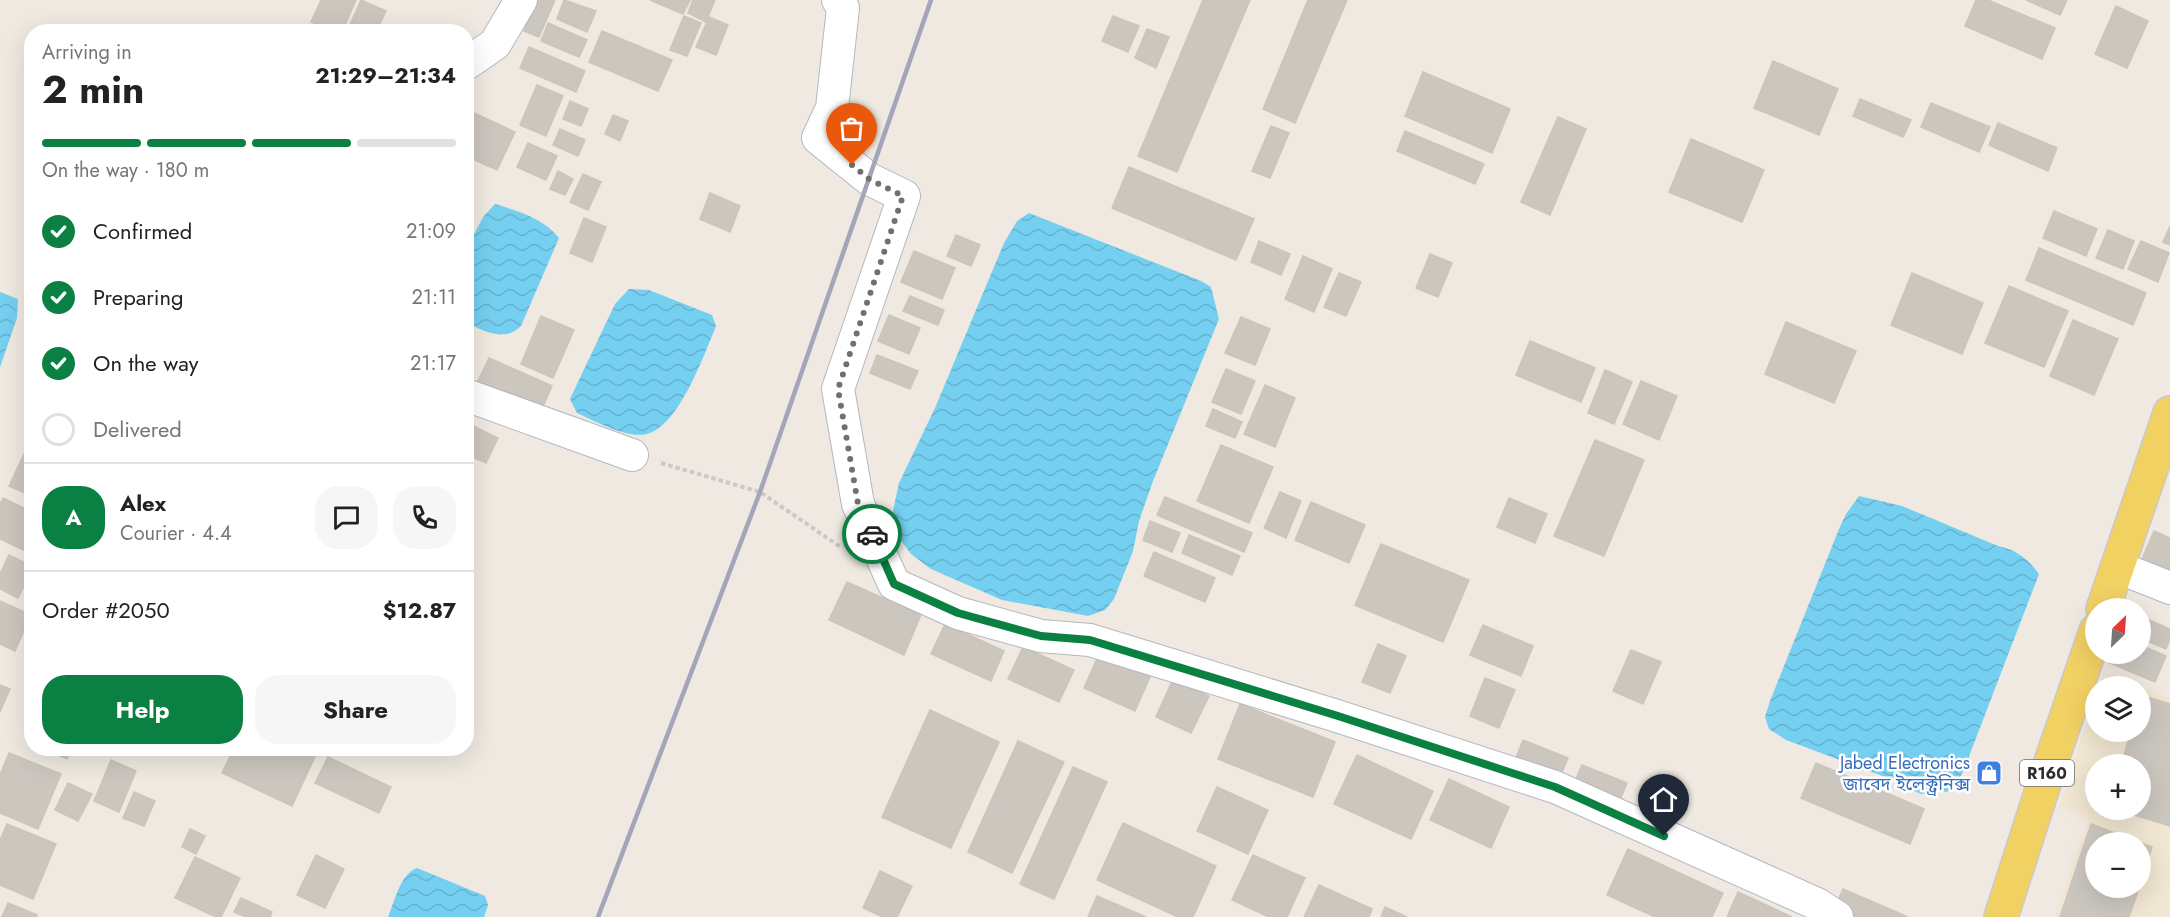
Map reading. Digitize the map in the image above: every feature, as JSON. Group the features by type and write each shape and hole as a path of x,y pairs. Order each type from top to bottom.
{"main road":[{"path":"2107,598 2170,413"},
{"name":"R160","path":"2001,917 2050,762 2085,662"}],"street":[{"path":"474,58 495,44 521,0"},
{"path":"837,0 843,9 832,108 818,138 869,179 903,196 838,389 858,504 894,584 958,613 1041,636 1090,640 1338,716 1555,787 1817,904 1837,917"},
{"path":"474,398 632,454"},
{"path":"2117,567 2170,588"}],"path":[{"path":"632,454 760,492 846,551"}],"shaded area":[{"path":"2151,691 2170,698 2170,917 2055,917 2088,820 2151,820 2151,754 2085,754 2085,818 2059,808 2085,729 2085,742 2151,742"}],"water":[{"path":"495,204 538,220 559,238 521,326 508,334 494,334 474,326 474,234 483,217"},
{"path":"1029,213 1201,281 1211,287 1219,319 1153,481 1139,521 1133,551 1114,599 1105,610 1088,616 1002,600 931,569 911,554 896,534 892,515 899,483 935,408 1004,243 1017,221"},
{"path":"629,289 649,290 712,315 716,326 680,404 659,428 639,435 611,428 577,413 570,399 615,304"},
{"path":"0,292 18,299 17,318 0,367"},
{"path":"1859,496 1902,506 2011,550 2031,564 2039,574 1963,772 1952,791 1921,794 1880,775 1786,740 1769,729 1765,717 1839,529"},
{"path":"417,868 485,896 488,905 484,917 388,917 402,882 411,871"}],"building":[{"path":"321,0 356,0 346,24 311,22"},
{"path":"361,0 386,11 380,24 350,24"},
{"path":"537,0 555,0 539,37 524,31"},
{"path":"564,0 596,11 587,32 557,19"},
{"path":"650,0 690,0 683,14"},
{"path":"693,0 715,0 706,22 688,13"},
{"path":"1203,0 1250,0 1177,172 1138,156"},
{"path":"1308,0 1347,0 1295,123 1263,109"},
{"path":"1976,0 1988,0 2055,28 2042,59 1965,26"},
{"path":"2026,0 2067,0 2060,15"},
{"path":"2116,6 2148,21 2127,68 2095,54"},
{"path":"684,16 701,23 687,56 670,50"},
{"path":"1113,16 1139,26 1128,52 1102,41"},
{"path":"709,17 728,25 716,55 696,47"},
{"path":"548,23 587,40 579,57 541,41"},
{"path":"1147,29 1169,37 1156,68 1135,58"},
{"path":"602,31 672,60 658,91 589,62"},
{"path":"529,47 585,71 576,92 520,68"},
{"path":"1773,61 1838,89 1819,135 1754,108"},
{"path":"1423,72 1510,109 1492,153 1405,116"},
{"path":"537,85 563,96 546,136 520,125"},
{"path":"1860,99 1911,120 1903,137 1853,116"},
{"path":"570,101 588,109 581,126 563,119"},
{"path":"1931,103 1990,127 1979,152 1921,127"},
{"path":"474,113 515,132 497,170 474,160"},
{"path":"613,115 628,121 620,141 605,134"},
{"path":"1558,117 1586,129 1550,215 1521,202"},
{"path":"1998,123 2057,148 2048,171 1989,145"},
{"path":"1271,126 1289,133 1270,178 1252,171"},
{"path":"560,129 585,140 578,156 553,145"},
{"path":"1405,131 1484,164 1475,184 1397,151"},
{"path":"1691,139 1764,170 1742,222 1669,192"},
{"path":"528,143 557,156 546,180 517,167"},
{"path":"1129,167 1254,219 1236,260 1112,208"},
{"path":"558,171 573,179 565,195 550,189"},
{"path":"583,174 601,182 588,210 570,202"},
{"path":"710,193 740,206 730,232 700,219"},
{"path":"2054,211 2097,229 2086,256 2043,238"},
{"path":"584,218 606,227 592,262 570,253"},
{"path":"2170,226 2170,245 2163,242"},
{"path":"2108,230 2134,241 2123,269 2096,258"},
{"path":"956,235 980,245 971,266 947,256"},
{"path":"1259,241 1290,254 1281,275 1251,262"},
{"path":"2141,241 2169,253 2158,282 2128,269"},
{"path":"2039,248 2146,293 2133,325 2026,280"},
{"path":"914,251 955,268 942,299 901,282"},
{"path":"1430,254 1452,263 1438,297 1416,288"},
{"path":"1303,256 1332,269 1314,312 1285,299"},
{"path":"1339,273 1361,282 1346,316 1324,307"},
{"path":"1912,273 1983,303 1962,354 1891,325"},
{"path":"2009,286 2068,311 2044,367 1985,343"},
{"path":"910,296 944,310 938,325 903,311"},
{"path":"889,315 920,328 909,354 878,341"},
{"path":"541,316 574,330 553,378 521,364"},
{"path":"1241,317 1270,329 1255,365 1225,353"},
{"path":"2073,320 2118,339 2094,395 2050,376"},
{"path":"1786,322 1856,351 1834,403 1765,374"},
{"path":"1530,341 1595,368 1581,402 1516,375"},
{"path":"877,355 918,371 910,389 870,373"},
{"path":"489,358 552,386 540,413 476,385"},
{"path":"1226,369 1255,381 1241,414 1212,402"},
{"path":"1605,370 1632,382 1614,424 1588,413"},
{"path":"1641,381 1677,396 1659,440 1623,424"},
{"path":"1265,385 1295,398 1275,447 1244,434"},
{"path":"1213,409 1242,422 1235,438 1206,426"},
{"path":"474,426 498,438 486,463 474,458"},
{"path":"1595,440 1644,460 1604,556 1554,536"},
{"path":"1221,445 1273,467 1249,523 1197,501"},
{"path":"24,454 24,493 9,486"},
{"path":"1280,492 1301,501 1286,538 1264,528"},
{"path":"1165,497 1252,533 1244,552 1157,515"},
{"path":"3,498 24,508 24,550 0,539 0,504"},
{"path":"1509,498 1547,514 1535,543 1497,527"},
{"path":"1311,502 1365,525 1349,563 1295,540"},
{"path":"1150,521 1180,533 1172,552 1143,540"},
{"path":"2154,531 2170,538 2170,582 2138,568"},
{"path":"1189,535 1240,556 1232,575 1182,553"},
{"path":"1381,544 1469,580 1443,642 1355,605"},
{"path":"1154,552 1215,578 1205,602 1144,576"},
{"path":"9,555 24,562 24,586 18,598 0,589 0,574"},
{"path":"847,582 921,615 904,655 829,620"},
{"path":"0,601 24,612 24,631 15,651 0,644"},
{"path":"2151,621 2170,629 2170,639 2166,649 2151,643"},
{"path":"945,624 1004,651 991,681 931,654"},
{"path":"1483,625 1533,646 1521,676 1470,655"},
{"path":"1378,644 1406,656 1390,693 1362,682"},
{"path":"1023,647 1074,670 1059,702 1008,679"},
{"path":"1631,650 1661,662 1643,704 1613,691"},
{"path":"2151,650 2166,656 2155,682 2151,680 2151,676 2141,676 2112,664 2151,664"},
{"path":"1099,654 1150,677 1135,711 1084,688"},
{"path":"1485,678 1515,690 1499,728 1470,716"},
{"path":"1173,679 1209,696 1191,733 1156,717"},
{"path":"0,685 10,689 0,712"},
{"path":"2151,698 2170,704 2170,826 2150,820 2151,754 2124,754 2128,742 2151,742"},
{"path":"1240,704 1335,742 1313,797 1218,759"},
{"path":"930,710 999,742 951,848 882,817"},
{"path":"1523,740 1568,758 1560,777 1516,758"},
{"path":"1018,741 1064,762 1012,873 968,852"},
{"path":"9,753 61,774 38,829 0,813 0,775"},
{"path":"1357,755 1433,791 1411,839 1334,804"},
{"path":"230,756 315,756 292,806 222,773"},
{"path":"328,757 391,787 379,813 315,783"},
{"path":"111,760 136,771 119,812 94,801"},
{"path":"1816,763 1924,809 1910,844 1801,798"},
{"path":"1582,765 1627,783 1620,800 1575,781"},
{"path":"1073,767 1107,782 1054,899 1020,884"},
{"path":"1449,779 1509,807 1491,848 1430,820"},
{"path":"68,783 92,794 78,821 55,810"},
{"path":"1217,787 1268,810 1248,854 1197,831"},
{"path":"134,792 155,801 144,826 123,818"},
{"path":"1123,823 1216,866 1193,917 1178,917 1097,880"},
{"path":"7,824 56,844 33,899 0,885 0,840"},
{"path":"2091,824 2112,832 2088,832"},
{"path":"190,829 205,836 196,854 182,847"},
{"path":"2085,842 2085,898 2136,898 2129,917 2060,917"},
{"path":"1628,849 1723,893 1712,917 1655,917 1607,895"},
{"path":"316,855 344,869 325,908 297,895"},
{"path":"1253,855 1305,878 1287,917 1269,917 1232,900"},
{"path":"195,857 240,878 221,917 216,917 175,898"},
{"path":"880,871 912,886 897,917 883,917 863,908"},
{"path":"1319,885 1372,909 1369,917 1304,917"},
{"path":"1843,889 1908,917 1851,917 1834,910"},
{"path":"1738,892 1792,917 1727,917"},
{"path":"1097,896 1146,917 1088,917"},
{"path":"241,898 272,912 270,917 246,917 234,912"},
{"path":"8,903 37,915 36,917 2,917"},
{"path":"1385,907 1407,917 1381,917"}],"railway":[{"path":"598,917 760,492 931,0"}],"way so far":[{"path":"852,165 869,179 903,196 838,389 858,504 872,534"}],"place":[{"name":"Jabed Electronics জাবেদ ইলেক্ট্রনিক্স","path":"1989,773"}],"route":[{"path":"872,534 894,584 958,613 1041,636 1090,640 1338,716 1555,787 1664,836"}]}
